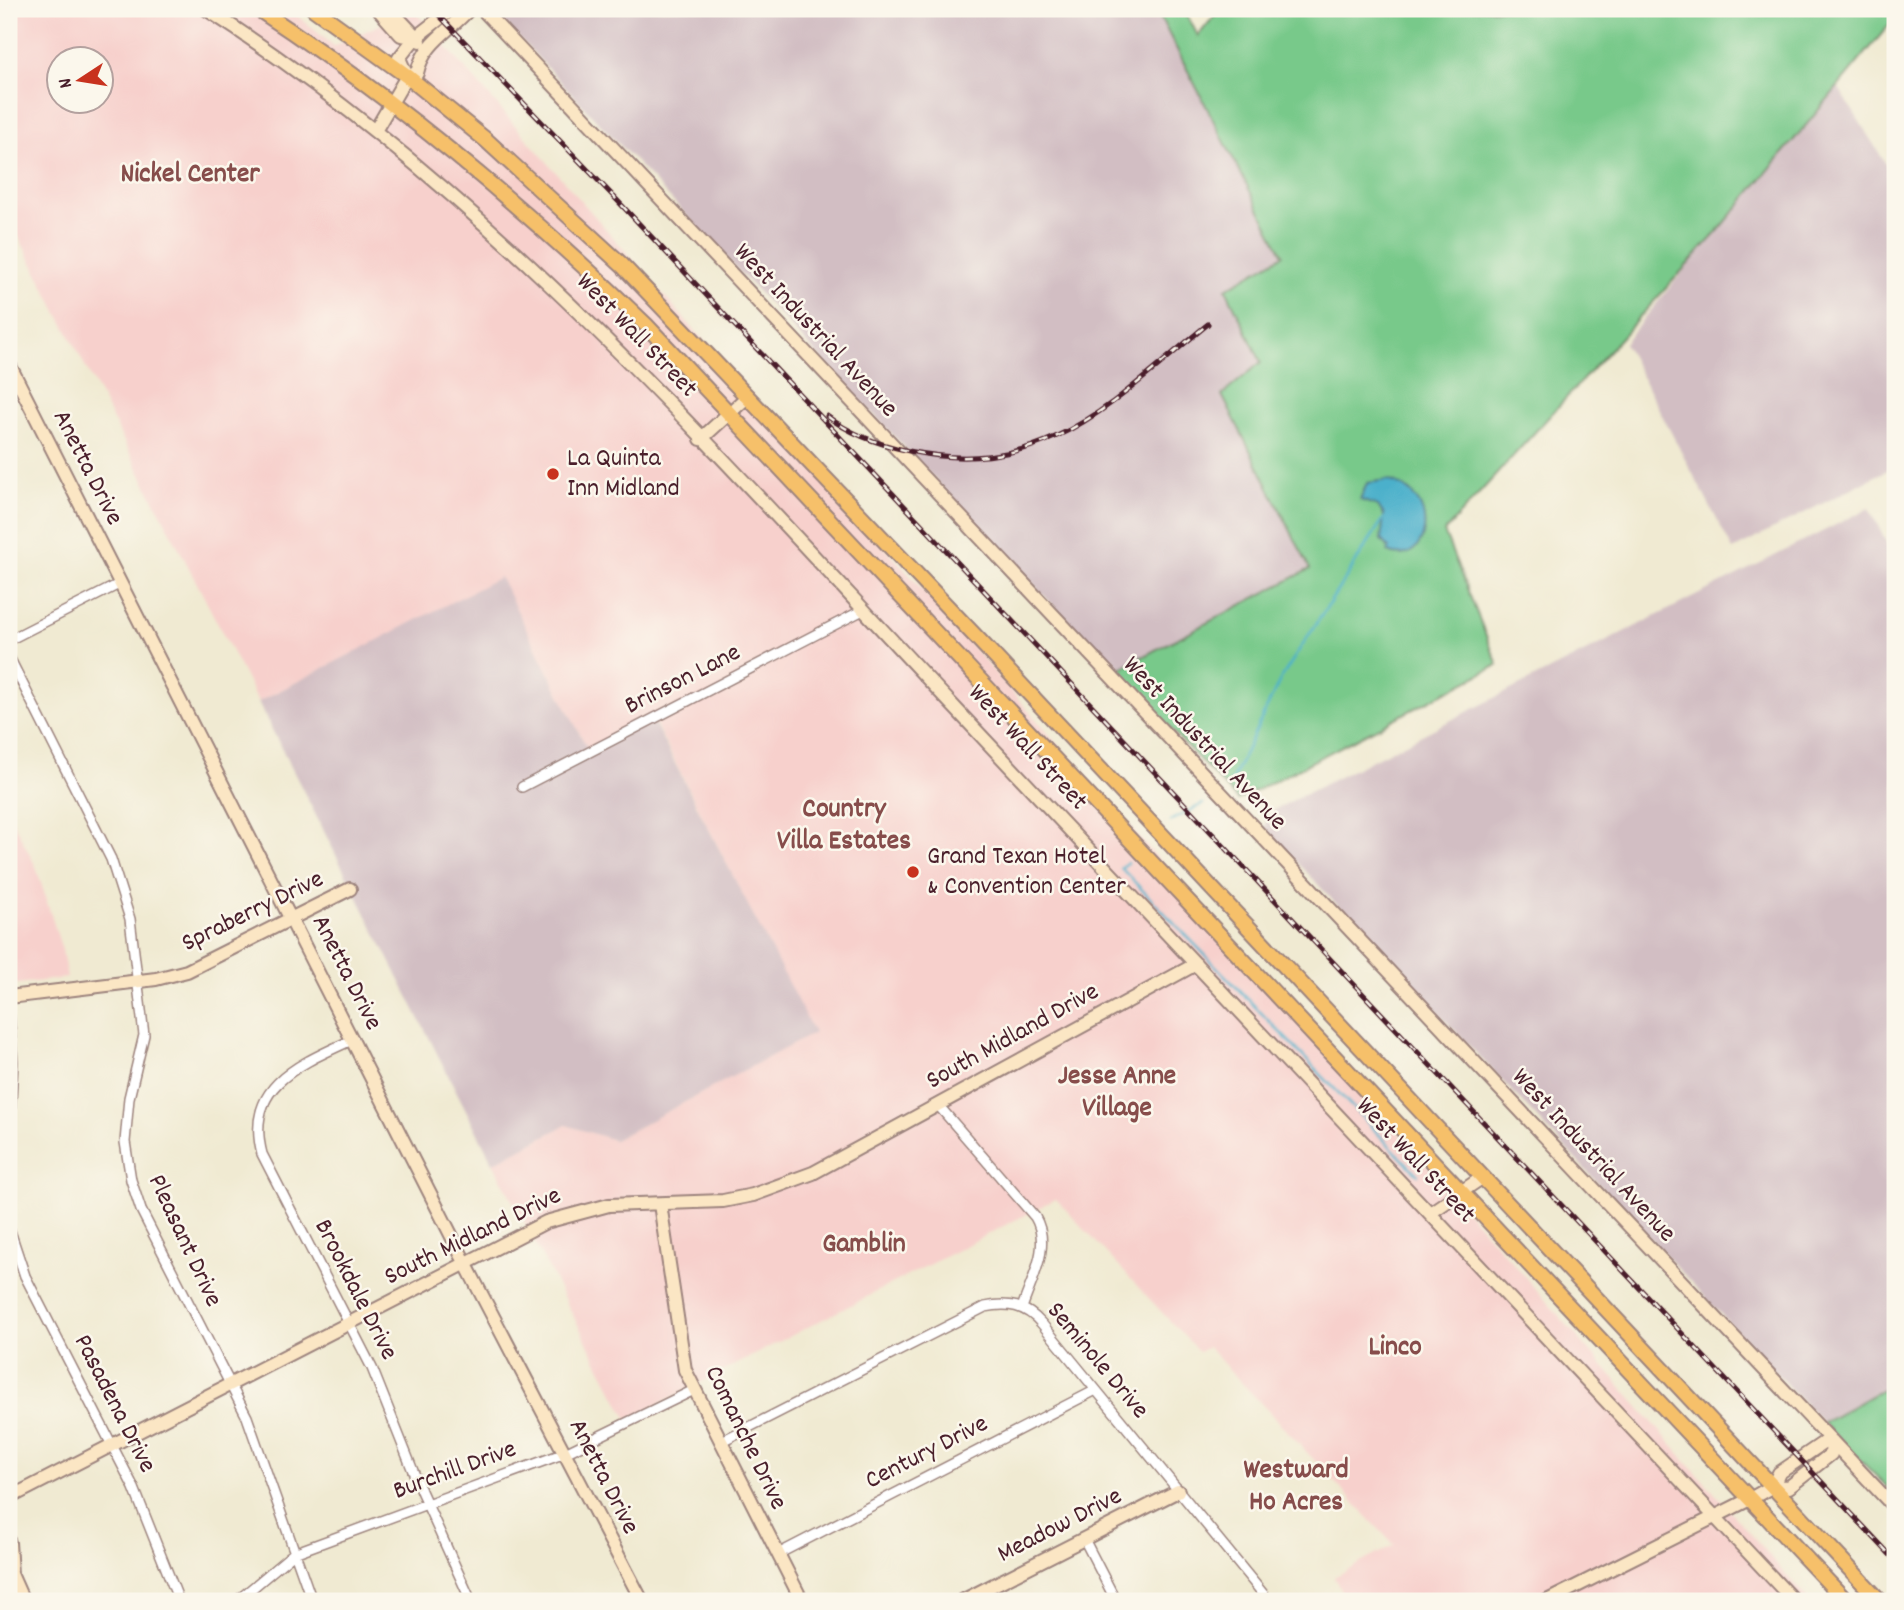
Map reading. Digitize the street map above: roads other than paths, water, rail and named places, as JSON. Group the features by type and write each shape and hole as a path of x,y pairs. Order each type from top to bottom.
{"main road":[{"name":"West Wall Street","path":"258,9 391,103 492,183 586,267 730,412 1846,1601"},
{"name":"West Wall Street","path":"314,9 407,76 486,140 574,219 747,397 1880,1601"}],"street":[{"name":"West Wall Street","path":"206,9 375,131 532,266 863,610 1794,1601"},
{"path":"378,9 401,35 416,37"},
{"path":"390,9 428,48"},
{"path":"407,76 399,58 416,37 452,9"},
{"path":"375,131 407,76 417,73 420,58 469,9"},
{"name":"West Industrial Avenue","path":"482,9 1895,1508"},
{"name":"Anetta Drive","path":"9,364 642,1601"},
{"path":"701,439 747,397"},
{"path":"9,640 121,583"},
{"name":"Brinson Lane","path":"522,787 863,610"},
{"name":"Pleasant Drive","path":"9,657 115,868 131,919 143,1041 126,1117 125,1142 131,1180 141,1210 231,1384 253,1433 312,1601"},
{"name":"Spraberry Drive","path":"9,998 139,981 200,967 350,889"},
{"name":"South Midland Drive","path":"9,1498 545,1222 573,1212 610,1205 723,1201 782,1186 813,1174 1196,964"},
{"path":"9,1013 13,1062 9,1140"},
{"name":"Brookdale Drive","path":"354,1039 294,1070 268,1091 259,1110 256,1132 262,1154 372,1368 427,1504 471,1601"},
{"name":"Seminole Drive","path":"938,1105 1035,1217 1041,1228 1042,1249 1022,1308 1038,1319 1269,1601"},
{"path":"1430,1213 1483,1177"},
{"name":"Comanche Drive","path":"660,1204 685,1370 802,1601"},
{"name":"Pasadena Drive","path":"9,1228 25,1276 134,1488 179,1601"},
{"path":"720,1442 985,1307 1004,1303 1022,1308"},
{"name":"Burchill Drive","path":"237,1601 294,1553 565,1453 694,1390"},
{"name":"Century Drive","path":"778,1554 1096,1390"},
{"path":"1546,1601 1773,1486 1789,1488 1831,1454 1832,1441"},
{"name":"Meadow Drive","path":"962,1601 1178,1490"},
{"path":"1084,1539 1116,1601"},
{"path":"9,1542 11,1574 23,1601"}],"water":[{"path":"1387,480 1405,488 1417,500 1423,514 1421,541 1413,550 1402,555 1388,552 1389,548 1381,540 1384,515 1378,506 1360,500 1367,483"}],"waterway":[{"path":"1231,782 1280,680 1384,518"},
{"path":"1170,821 1203,804"},
{"path":"1127,863 1121,868 1418,1175"}],"railway":[{"path":"433,9 615,198 1895,1560"},
{"path":"827,416 866,438 909,451 957,457 1000,454 1038,444 1074,428 1140,381 1208,324"}],"place":[{"name":"La Quinta Inn Midland","path":"553,474"},
{"name":"Grand Texan Hotel & Convention Center","path":"913,872"}],"district":[{"name":"Nickel Center","path":"190,176"},
{"name":"Country Villa Estates","path":"844,827"},
{"name":"Jesse Anne Village","path":"1117,1094"},
{"name":"Gamblin","path":"864,1246"},
{"name":"Linco","path":"1395,1349"},
{"name":"Westward Ho Acres","path":"1296,1488"}]}
